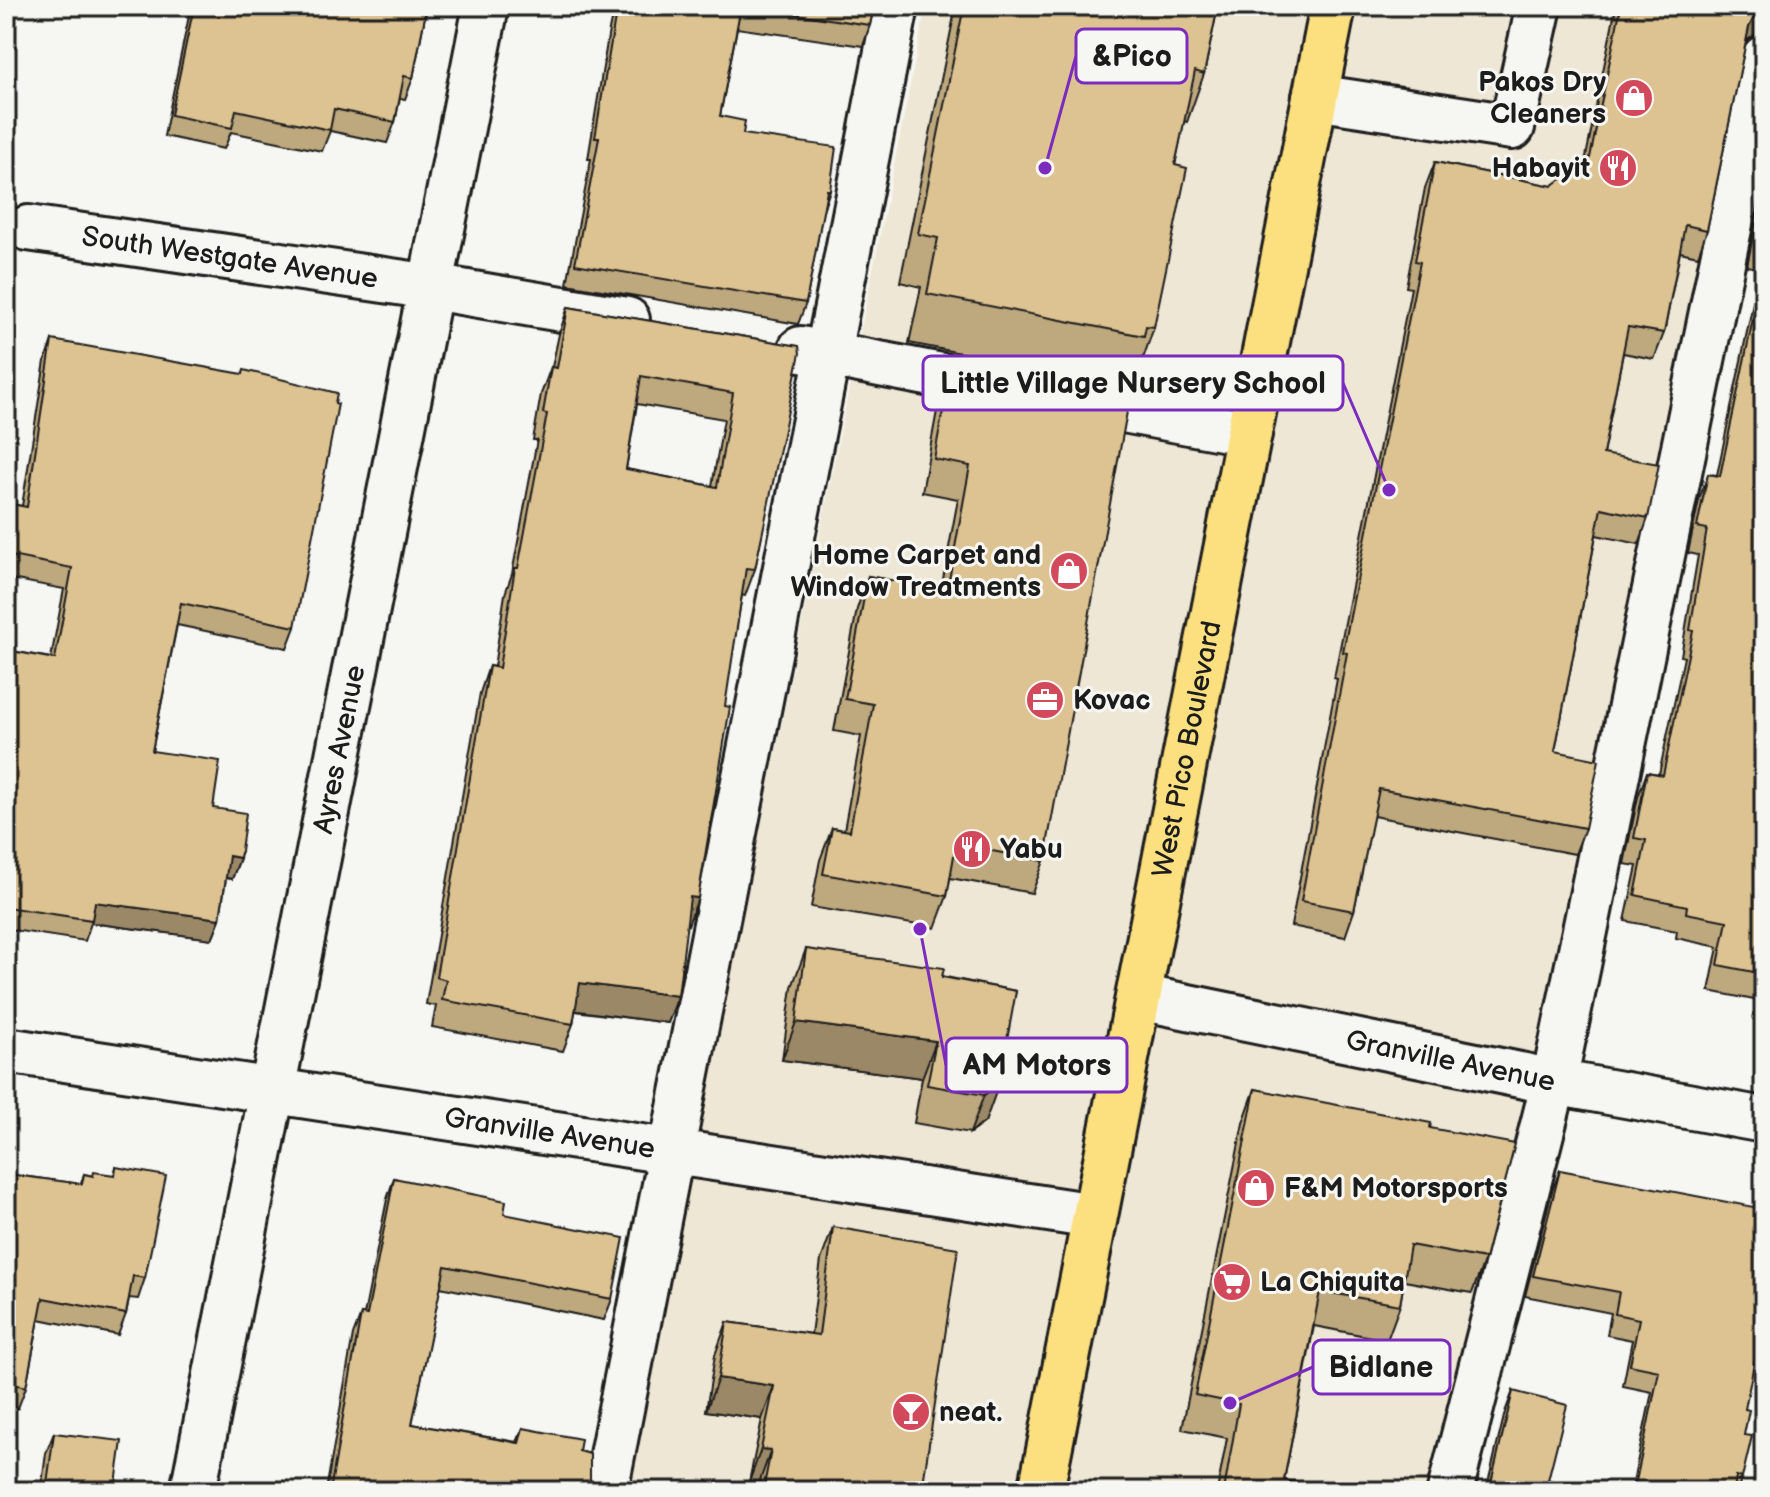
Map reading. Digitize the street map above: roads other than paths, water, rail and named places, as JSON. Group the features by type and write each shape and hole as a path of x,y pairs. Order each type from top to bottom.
{"main road":[{"name":"West Pico Boulevard","path":"1041,1491 1333,6"}],"street":[{"name":"Ayres Avenue","path":"193,1491 486,6"},
{"path":"605,1491 896,6"},
{"path":"1315,97 1512,127 1539,6"},
{"path":"1450,1491 1554,1082 1764,58"},
{"name":"South Westgate Avenue","path":"28,228 432,287 673,328"},
{"path":"766,344 1249,433"},
{"name":"Granville Avenue","path":"1139,997 1554,1082 1764,1120"},
{"name":"Granville Avenue","path":"6,1050 1094,1216"}],"place":[{"name":"Pakos Dry Cleaners","path":"1634,98"},
{"name":"&Pico","path":"1045,168"},
{"name":"Habayit","path":"1618,168"},
{"name":"Little Village Nursery School","path":"1389,490"},
{"name":"Home Carpet and Window Treatments","path":"1069,571"},
{"name":"Kovac","path":"1045,700"},
{"name":"Yabu","path":"972,849"},
{"name":"AM Motors","path":"920,929"},
{"name":"F&M Motorsports","path":"1256,1188"},
{"name":"La Chiquita","path":"1232,1282"},
{"name":"Bidlane","path":"1230,1403"},
{"name":"neat.","path":"911,1412"}]}
